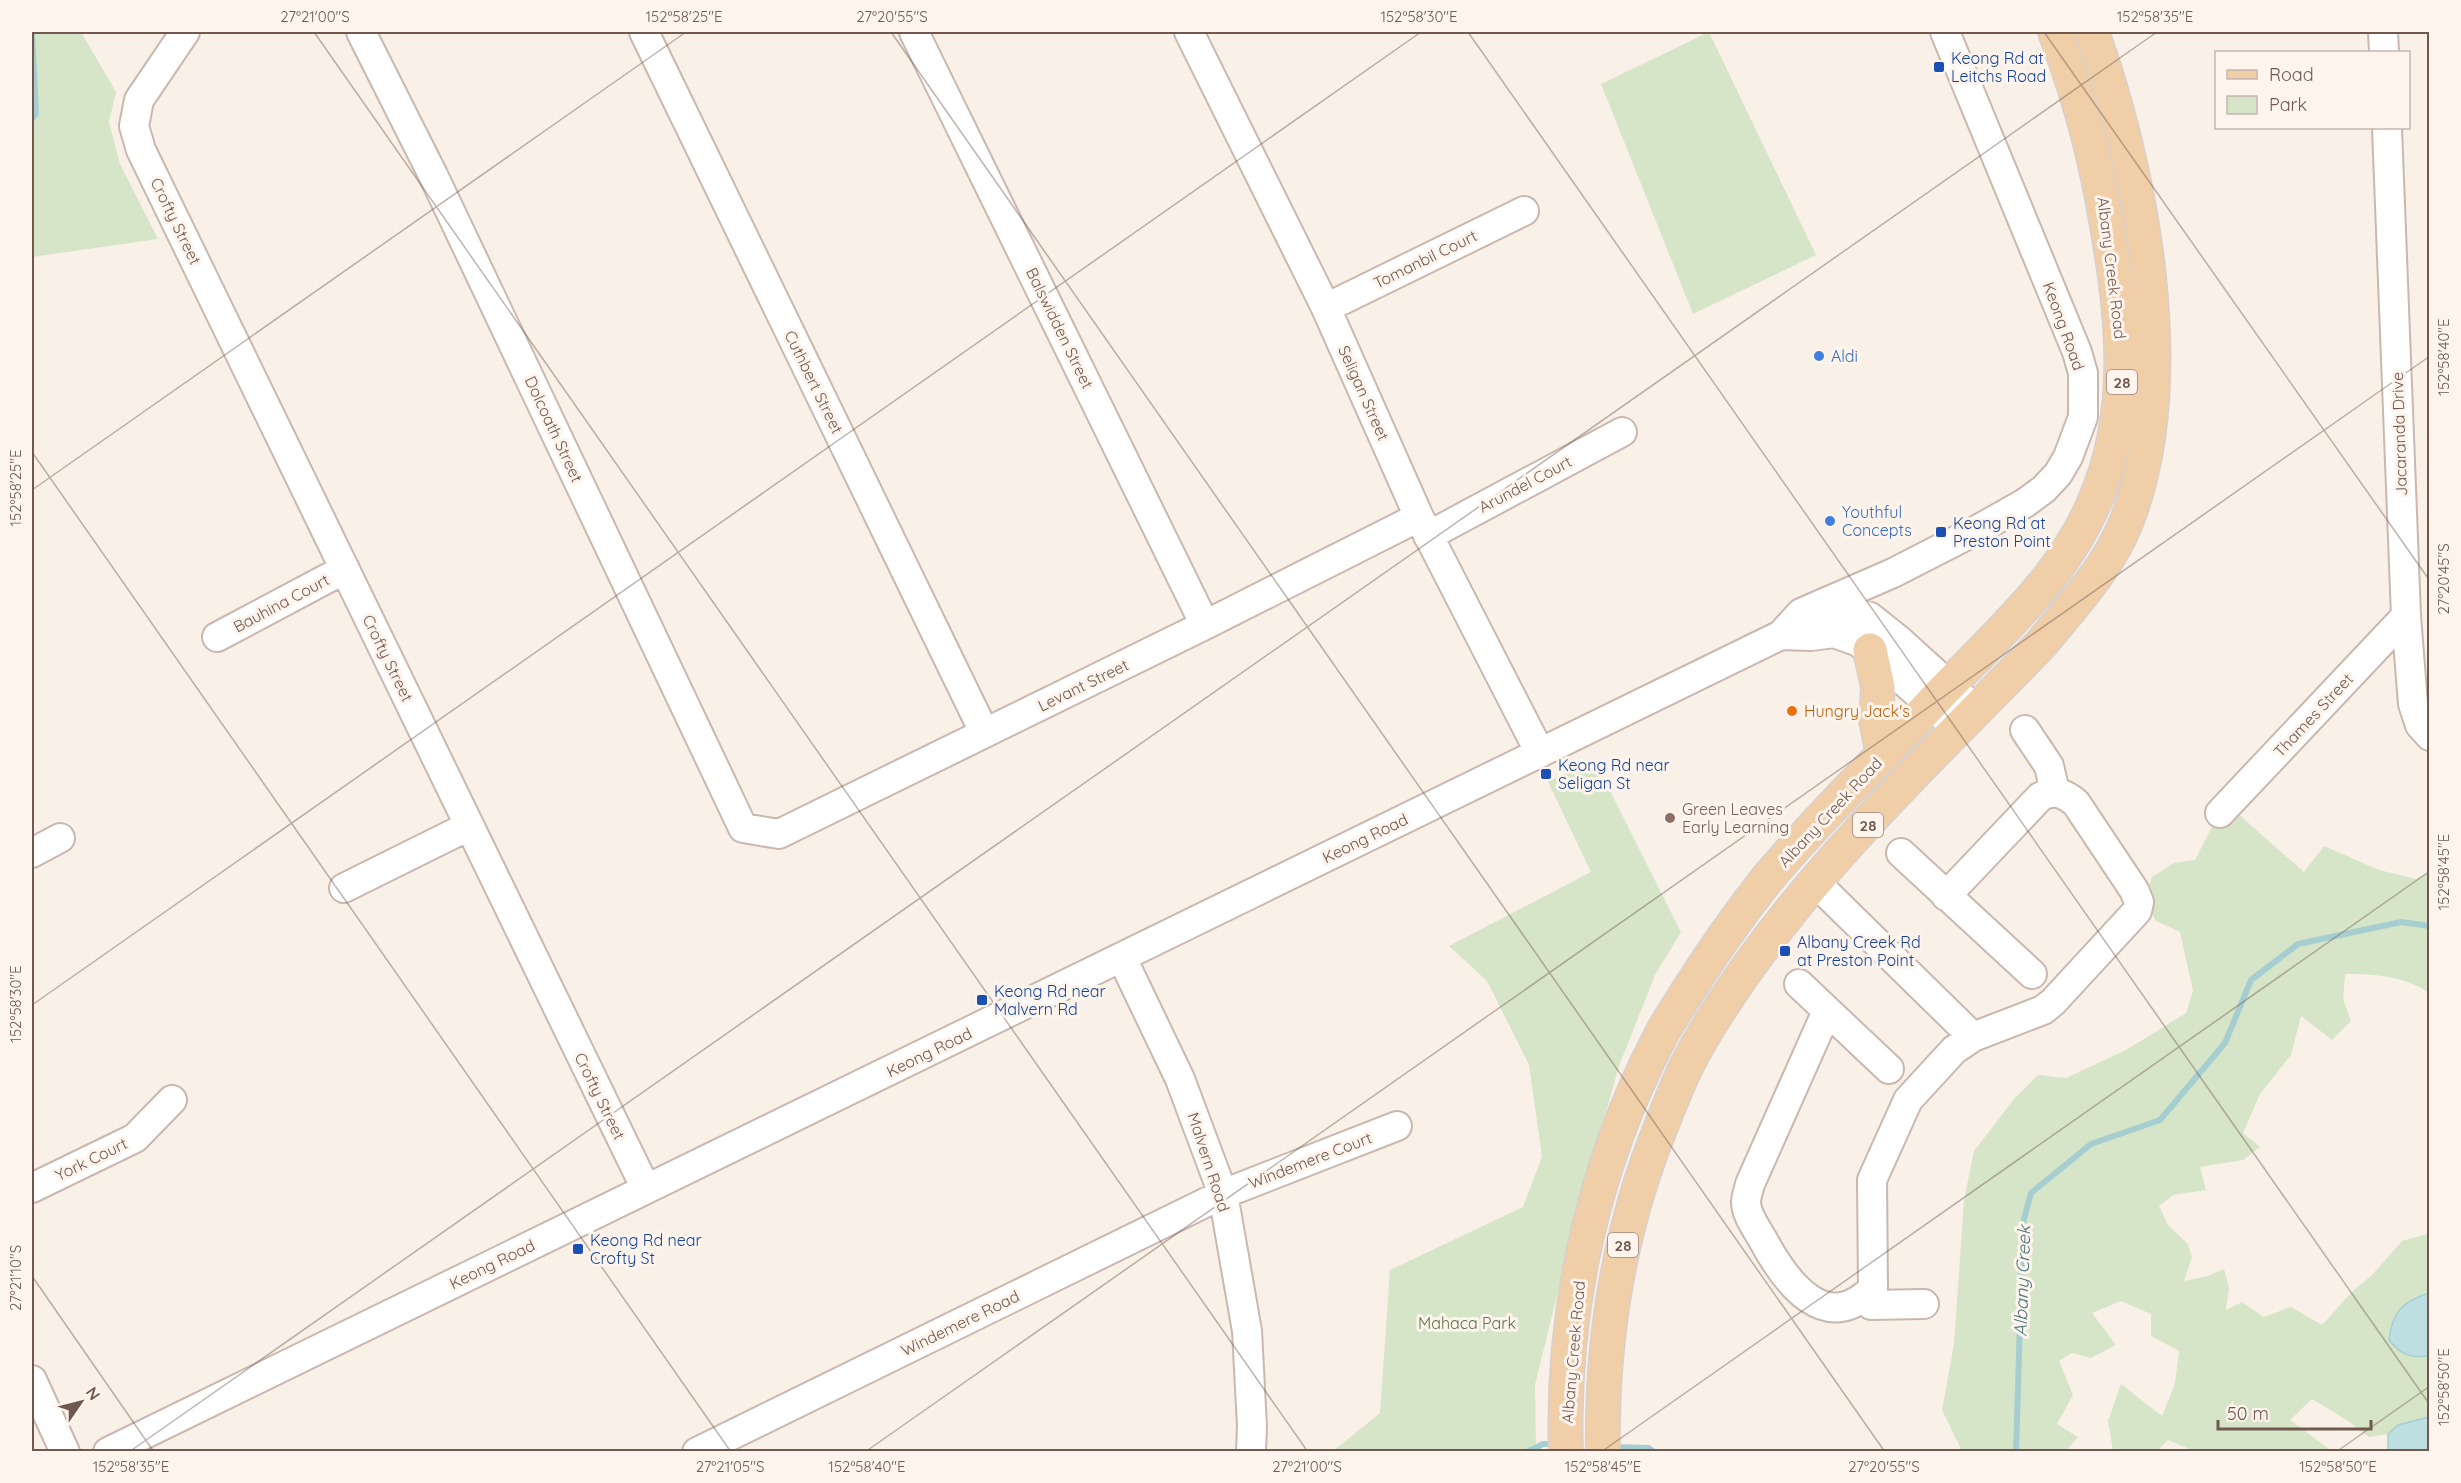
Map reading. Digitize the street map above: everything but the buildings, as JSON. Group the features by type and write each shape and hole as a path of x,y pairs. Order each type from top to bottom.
{"main road":[{"name":"Albany Creek Road","path":"1566,1452 1566,1402 1580,1266 1617,1139 1639,1082 1660,1037 1731,925 1790,853 2026,606 2072,547 2091,513 2102,485 2118,419 2122,349 2119,307 2098,168 2084,117 2055,32"},
{"name":"Albany Creek Road","path":"1603,1452 1602,1401 1610,1307 1621,1254 1635,1199 1673,1095 1700,1041 1766,942 1814,881 2042,643 2110,556 2125,526 2134,500 2148,450 2152,411 2150,302 2144,239 2133,177 2120,119 2092,32"},
{"path":"1859,633 1878,687 1876,720 1883,755"},
{"path":"1639,1082 1673,1095"}],"street":[{"name":"Crofty Street","path":"185,32 139,100 134,126 147,160 646,1189"},
{"name":"Dolcoath Street","path":"361,32 433,175 743,828"},
{"name":"Cuthbert Street","path":"644,32 984,732"},
{"name":"Balswidden Street","path":"914,32 1205,625"},
{"name":"Seligan Street","path":"1189,32 1326,308 1423,526 1540,753"},
{"name":"Keong Road","path":"108,1452 1781,635 1801,613 1893,573 1977,531 2044,489 2058,474 2078,435 2083,417 2083,373 2078,352 2027,234 1946,32"},
{"path":"2384,32 2384,51"},
{"name":"Jacaranda Drive","path":"2387,129 2406,616 2413,704 2420,725 2430,736"},
{"name":"Tomanbil Court","path":"1326,308 1524,211"},
{"name":"Arundel Court","path":"1423,526 1622,432"},
{"name":"Levant Street","path":"743,828 779,834 1205,625 1423,526"},
{"name":"Bauhina Court","path":"217,637 345,569"},
{"name":"Keong Road","path":"1781,635 1859,633 1875,586 1893,573"},
{"path":"1814,608 1836,606 1859,633 1940,695 1967,720"},
{"name":"Thames Street","path":"2220,813 2406,616"},
{"path":"1859,633 1883,627 1940,695"},
{"path":"2025,730 2049,766 2055,792"},
{"path":"1827,1011 1750,1184 1746,1202 1750,1216 1779,1269 1804,1296 1824,1307 1850,1305 1863,1298 1873,1288 1872,1180 1908,1100 1954,1050 1973,1037 2043,1010 2053,1002 2137,911 2139,902 2134,890 2076,803 2065,794 2055,792 2040,797 1946,896"},
{"path":"344,888 470,826"},
{"path":"32,853 60,838"},
{"path":"1901,853 2031,974"},
{"path":"1814,881 1973,1037"},
{"name":"Malvern Road","path":"1122,958 1180,1079 1223,1194 1247,1331 1252,1426 1251,1452"},
{"path":"1799,984 1889,1069"},
{"name":"York Court","path":"32,1188 135,1138 172,1100"},
{"name":"Windemere Court","path":"1223,1194 1397,1126"},
{"name":"Windemere Road","path":"697,1452 1223,1194"},
{"path":"1863,1298 1871,1305 1924,1304"},
{"path":"32,1380 64,1452"}],"green space":[{"path":"32,32 81,32 116,92 109,122 120,164 158,239 32,257"},
{"path":"1709,32 1816,255 1693,314 1601,84"},
{"name":"Mahaca Park","path":"1594,759 1681,932 1655,975 1619,1066 1574,1226 1535,1385 1536,1451 1332,1452 1380,1413 1390,1270 1523,1207 1542,1157 1529,1065 1487,981 1449,946 1591,872 1548,782"},
{"path":"2236,812 2304,872 2324,846 2379,870 2416,879 2429,872 2429,993 2410,983 2389,977 2345,974 2343,999 2351,1021 2332,1040 2301,1016 2291,1055 2260,1094 2243,1133 2260,1147 2243,1160 2200,1167 2206,1190 2173,1195 2159,1206 2168,1225 2188,1244 2192,1257 2184,1281 2208,1276 2224,1269 2229,1288 2226,1310 2242,1302 2264,1317 2291,1307 2322,1325 2402,1241 2428,1234 2429,1231 2429,1293 2412,1298 2416,1357 2429,1356 2429,1417 2398,1425 2388,1434 2369,1437 2312,1399 2290,1420 2332,1451 2194,1451 2168,1440 2157,1451 2113,1451 2108,1421 2121,1384 2162,1416 2175,1384 2179,1351 2151,1336 2151,1314 2121,1301 2092,1313 2116,1345 2091,1358 2072,1353 2059,1361 2073,1395 2057,1424 2078,1437 2066,1451 1960,1451 1942,1410 1954,1344 1964,1200 1974,1151 2014,1099 2038,1075 2066,1078 2126,1050 2186,1013 2193,991 2180,932 2156,921 2144,900 2152,877 2174,863 2195,860 2216,819"}],"water":[{"path":"2429,1293 2429,1356 2406,1354 2389,1340 2393,1322 2400,1309 2406,1304"},
{"path":"2429,1417 2429,1451 2388,1451 2388,1434 2398,1425"}],"waterway":[{"path":"32,32 36,113 32,119"},
{"name":"Albany Creek","path":"2016,1452 2023,1223 2031,1193 2091,1144 2160,1120 2225,1043 2251,980 2298,944 2401,922 2430,926"},
{"name":"Albany Creek","path":"1527,1452 1543,1444 1557,1444"},
{"name":"Albany Creek","path":"1612,1447 1649,1448 1654,1452"}],"place":[{"name":"Keong Rd at Leitchs Road","path":"1939,67"},
{"name":"Aldi","path":"1819,356"},
{"name":"Youthful Concepts","path":"1830,521"},
{"name":"Keong Rd at Preston Point","path":"1941,532"},
{"name":"Hungry Jack's","path":"1792,711"},
{"name":"Keong Rd near Seligan St","path":"1546,774"},
{"name":"Green Leaves Early Learning","path":"1670,818"},
{"name":"Albany Creek Rd at Preston Point","path":"1785,951"},
{"name":"Keong Rd near Malvern Rd","path":"982,1000"},
{"name":"Keong Rd near Crofty St","path":"578,1249"}]}
